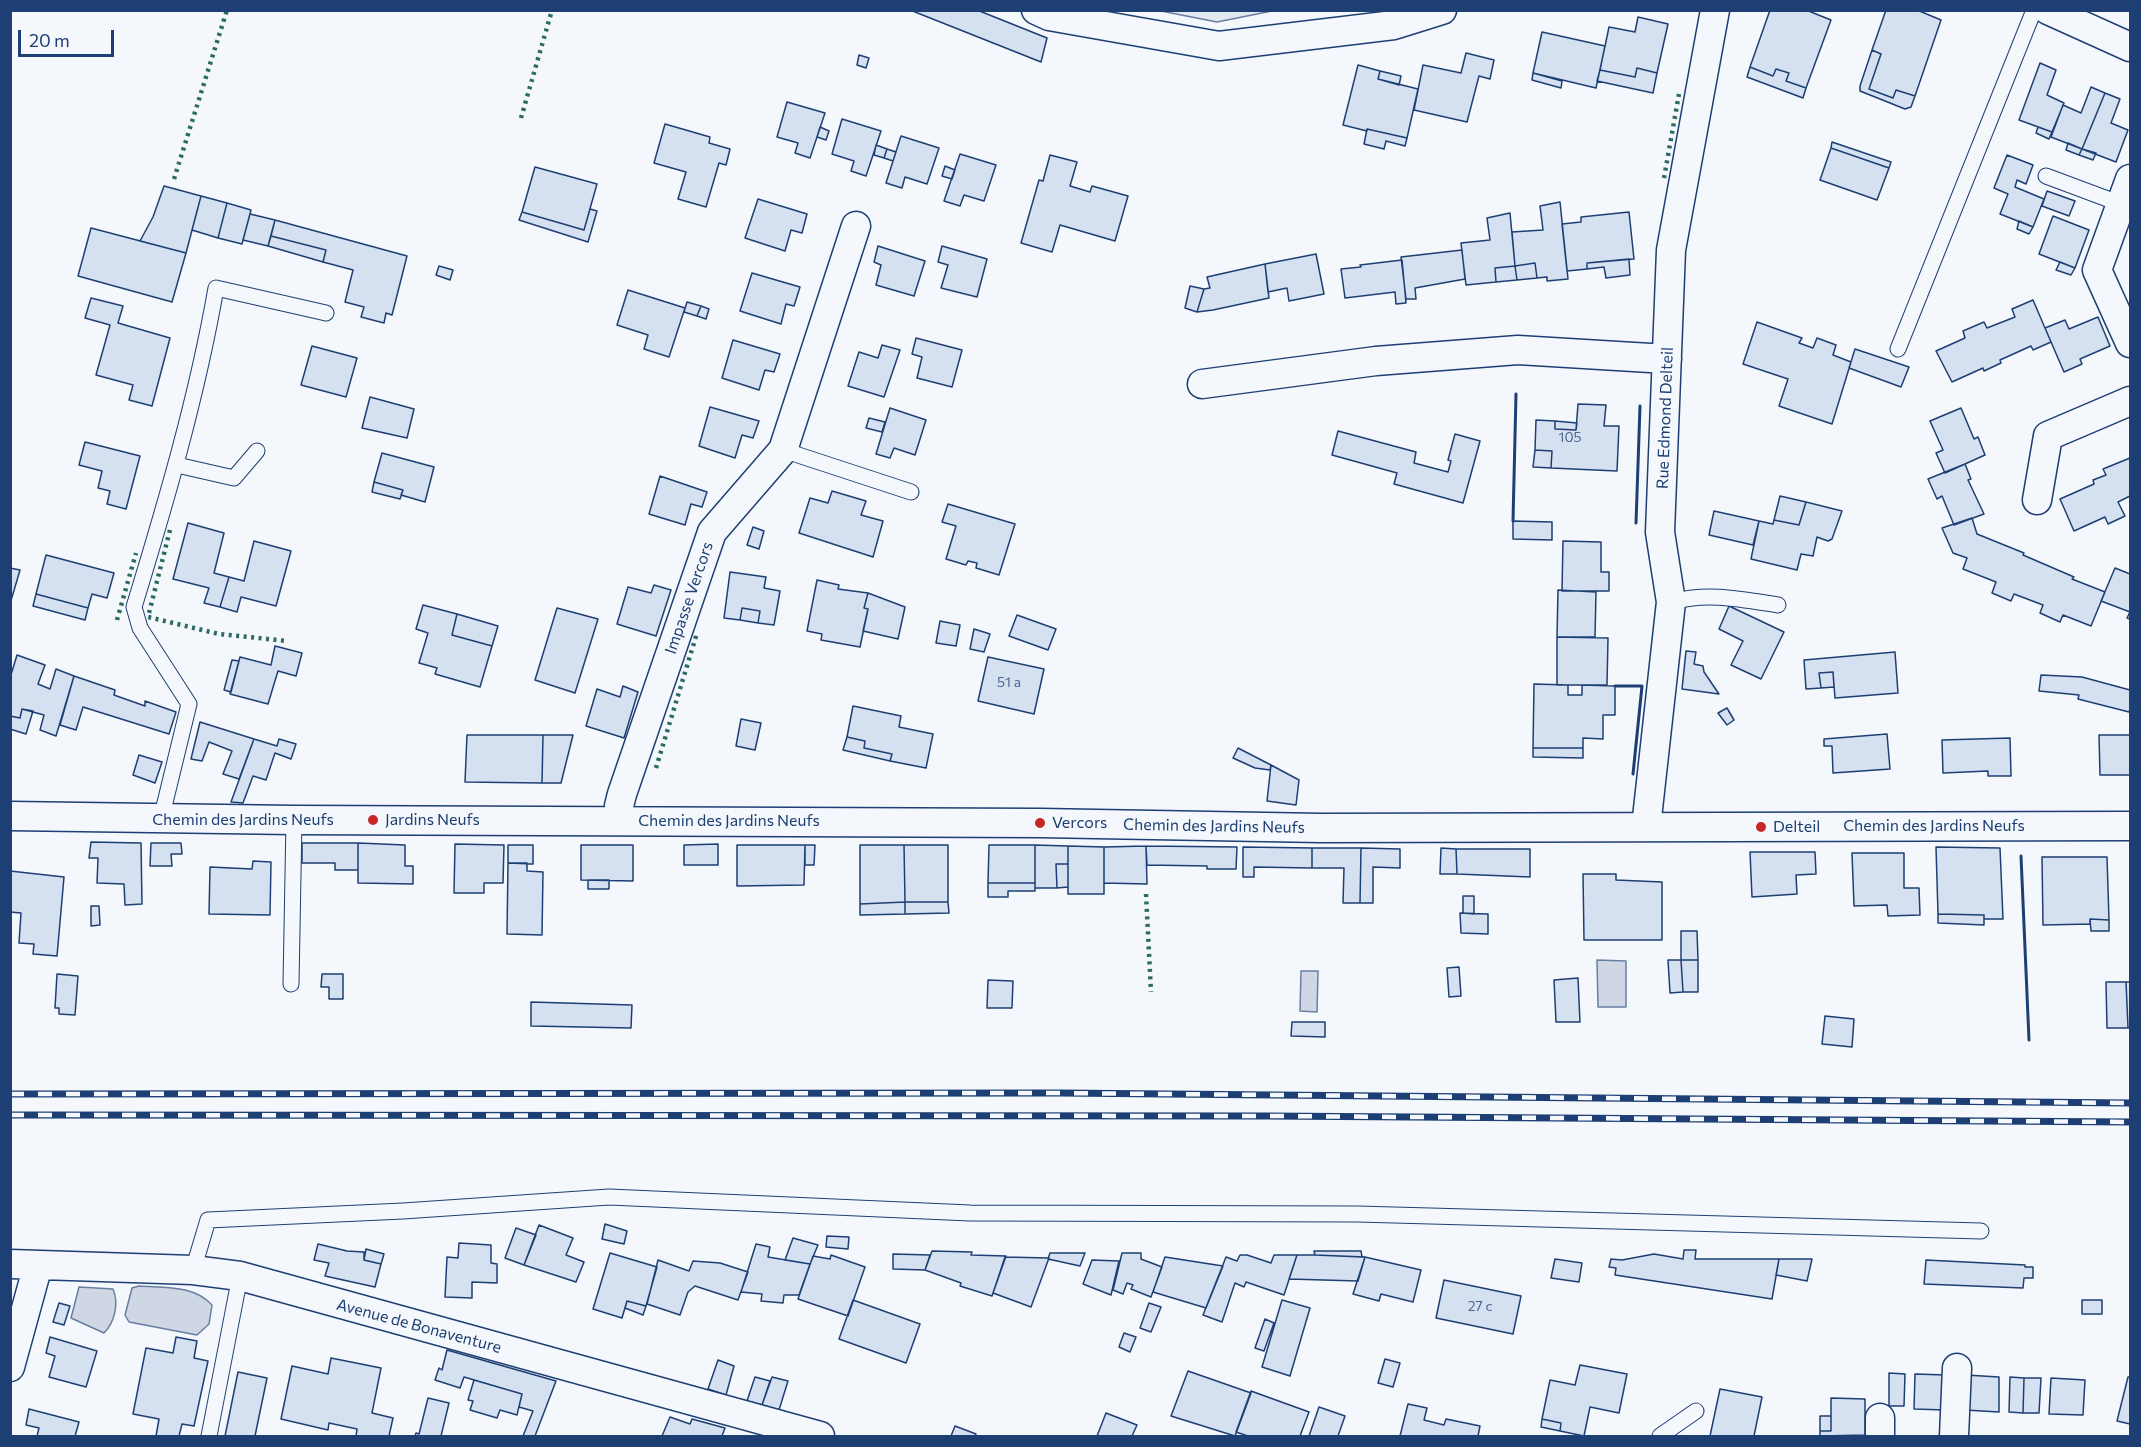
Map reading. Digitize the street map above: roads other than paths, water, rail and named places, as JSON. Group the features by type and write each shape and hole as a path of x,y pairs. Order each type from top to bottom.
{"street":[{"path":"1036,10 1049,16 1219,46 1394,25 1442,10"},
{"name":"Rue Edmond Delteil","path":"1646,826 1671,602 1660,532 1671,250 1715,10"},
{"path":"2048,10 2130,47"},
{"path":"2126,192 2097,270 2130,343"},
{"name":"Impasse Vercors","path":"619,820 622,794 712,532 783,450 856,226"},
{"path":"1202,384 1376,361 1518,350 1667,359"},
{"path":"2037,500 2048,436 2130,400"},
{"name":"Chemin des Jardins Neufs","path":"10,816 294,820 1029,823 1322,828 2130,826"},
{"path":"10,1367 24,1264"},
{"name":"Avenue de Bonaventure","path":"24,1264 193,1270 240,1276 809,1435"},
{"path":"1954,1437 1957,1368"}],"lane":[{"path":"1898,349 2034,10"},
{"path":"2046,176 2126,192"},
{"path":"161,819 189,704 140,628 134,607 177,465 216,288 326,313"},
{"path":"783,450 911,492"},
{"path":"177,465 234,478 257,451"},
{"path":"1671,602 1687,598 1715,596 1778,605"},
{"path":"291,984 294,820"},
{"path":"193,1270 208,1220 403,1211 609,1197 970,1213 1356,1214 1981,1231"},
{"path":"209,1437 240,1276"},
{"path":"1660,1437 1696,1411"}],"railway":[{"path":"10,1094 1060,1093 2130,1103"},
{"path":"10,1115 1267,1116 2130,1122"}],"place":[{"name":"Jardins Neufs","path":"373,820"},
{"name":"Vercors","path":"1040,823"},
{"name":"Delteil","path":"1761,827"}]}
